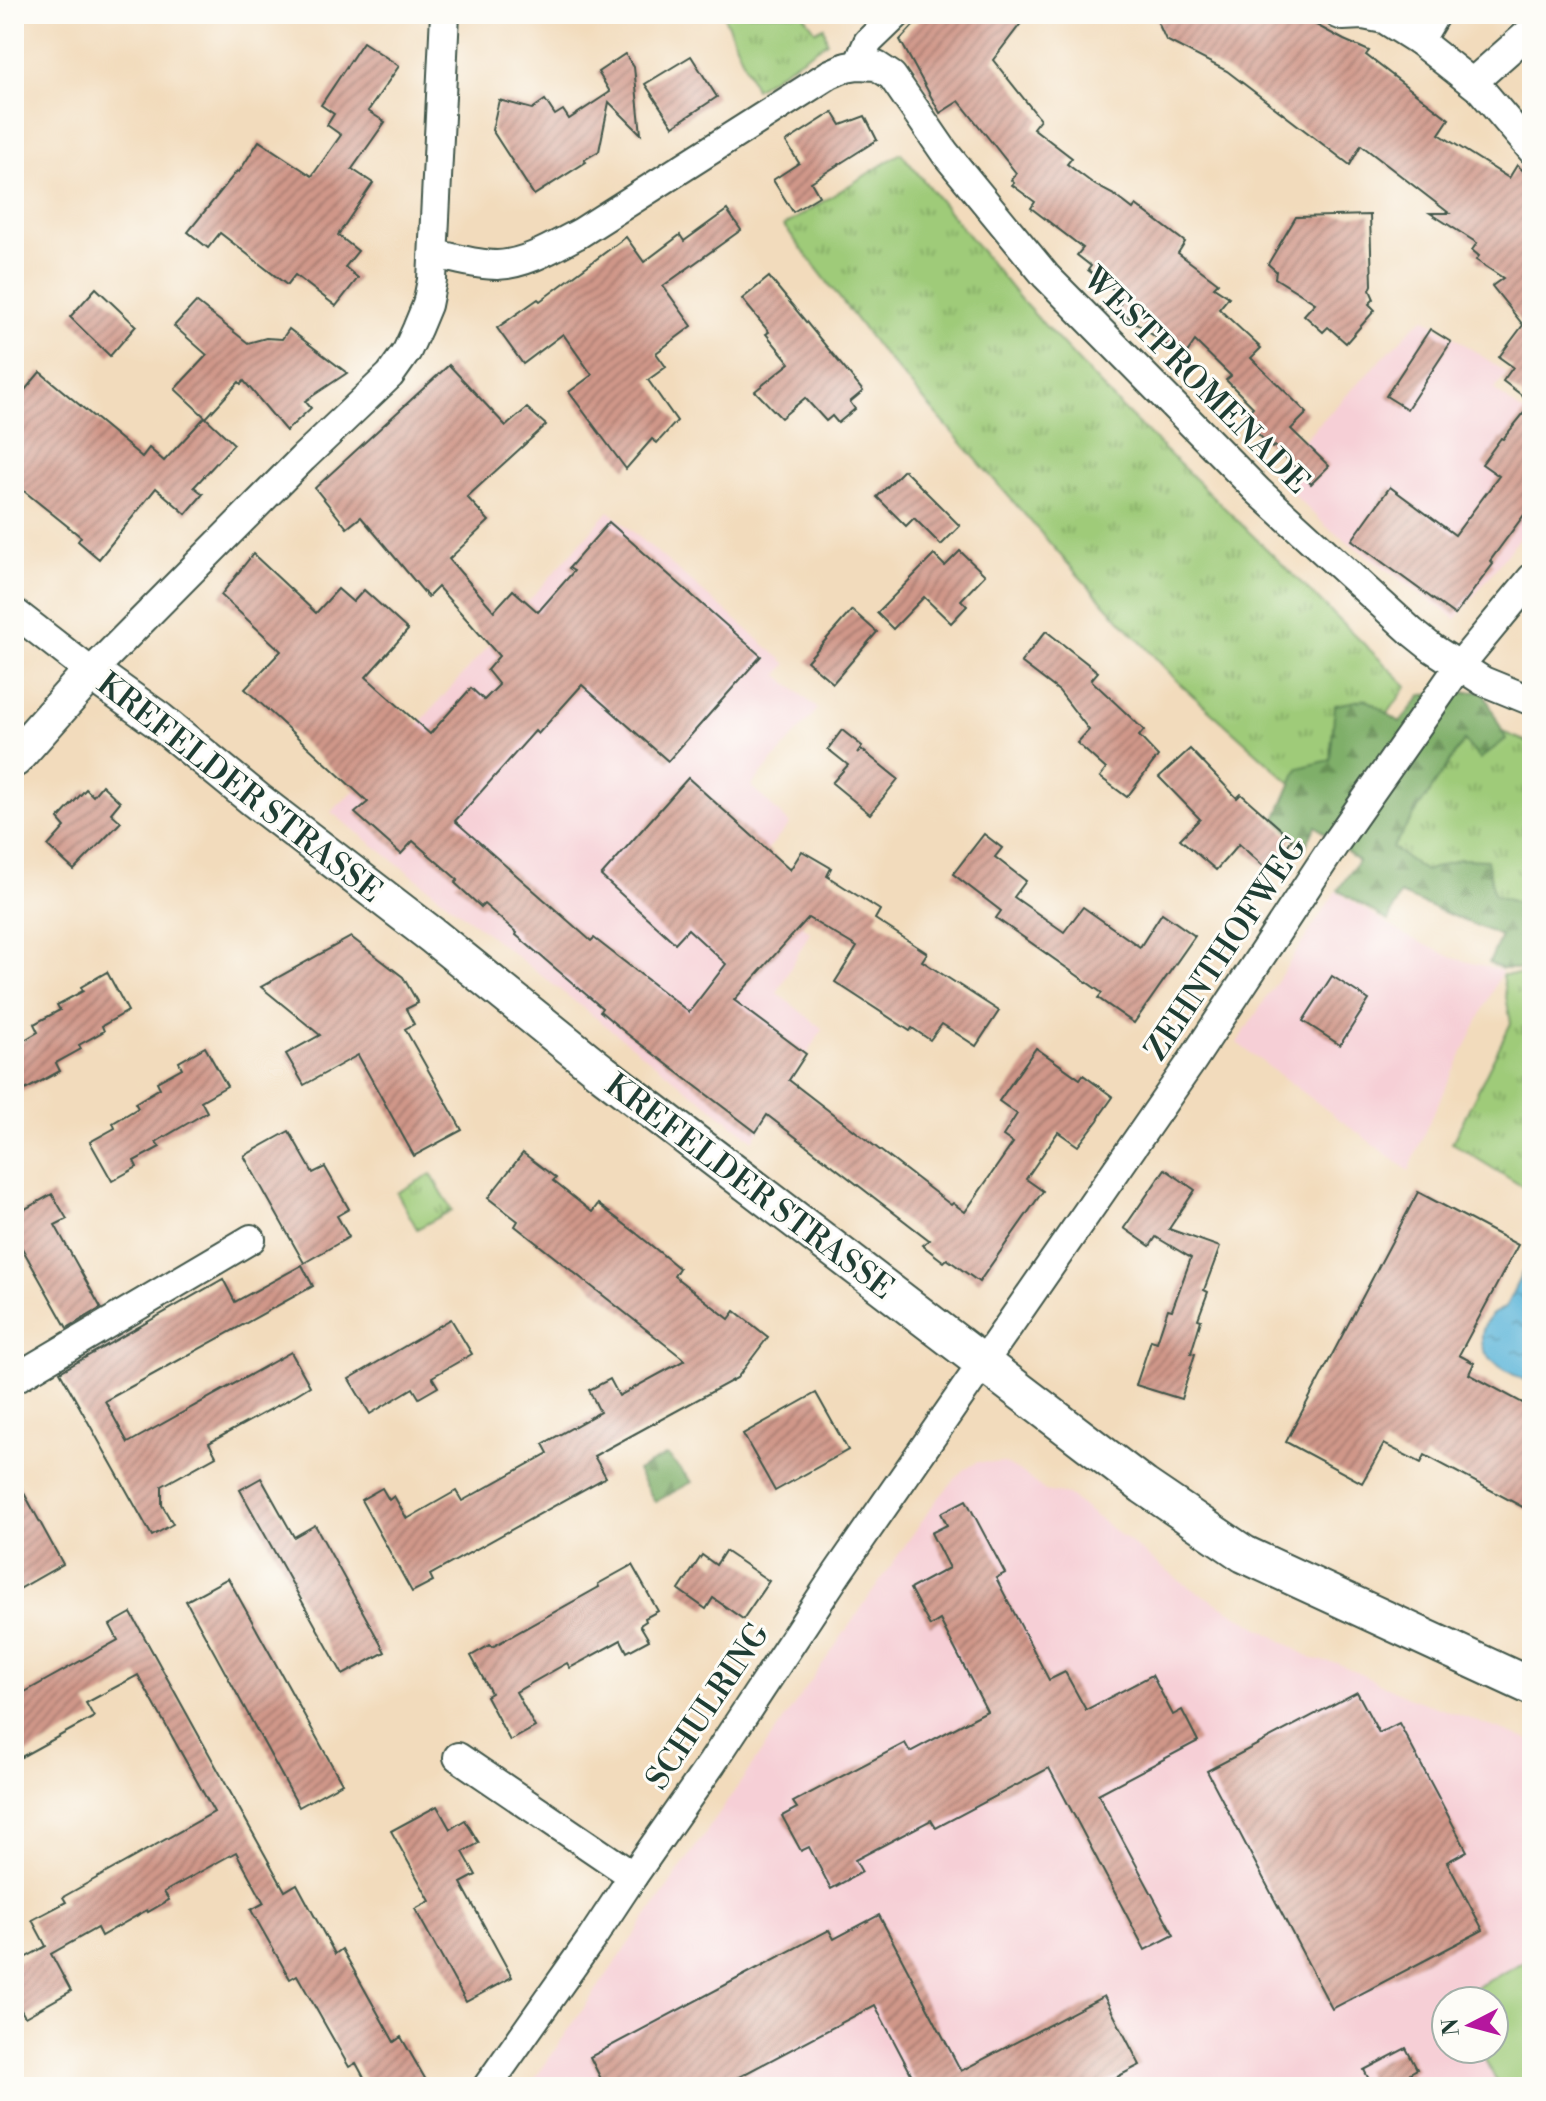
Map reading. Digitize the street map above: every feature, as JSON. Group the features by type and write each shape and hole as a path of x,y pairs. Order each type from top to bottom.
{"main road":[{"path":"14,759 91,672"},
{"name":"KREFELDER STRASSE","path":"91,672 158,720 603,1073 1144,1486 1244,1554 1532,1687"}],"street":[{"path":"91,672 303,458 390,375 407,351 427,305 432,280 445,14"},
{"path":"434,254 500,265 544,251 580,233 830,74 858,65 868,42 897,14"},
{"path":"1338,14 1384,19 1419,41 1473,82 1532,150"},
{"path":"1419,41 1435,14"},
{"path":"1473,82 1532,30"},
{"name":"WESTPROMENADE","path":"858,65 877,66 892,76 945,153 1046,276 1258,491 1432,648 1483,681 1532,701"},
{"name":"ZEHNTHOFWEG","path":"982,1362 1192,1061 1336,842 1460,665 1532,578"},
{"name":"KREFELDER STRASSE","path":"14,612 91,672"},
{"path":"14,1379 251,1239"},
{"name":"SCHULRING","path":"487,2087 712,1763 982,1362"},
{"path":"458,1757 633,1876"}],"shaded area":[{"path":"1425,318 1507,373 1494,390 1532,419 1532,522 1456,619 1327,527 1271,473"},
{"path":"609,511 787,664 778,675 818,709 751,786 790,824 744,876 810,932 777,993 823,1029 753,1140 331,812 380,767"},
{"path":"1336,891 1405,935 1453,958 1502,971 1409,1171 1237,1043"},
{"path":"978,1462 1004,1463 1045,1491 1068,1495 1184,1584 1313,1659 1337,1663 1408,1697 1532,1741 1532,2087 529,2087 935,1502 963,1470"}],"green space":[{"path":"723,14 803,14 816,31 824,27 827,42 755,89"},
{"path":"901,153 1021,300 1120,406 1407,686 1321,810 1180,684 1077,574 879,349 784,226"},
{"path":"1483,691 1506,739 1480,759 1464,741 1392,848 1425,871 1459,859 1487,860 1494,895 1532,908 1532,969 1502,969 1489,963 1501,936 1400,894 1388,921 1338,890 1358,861 1316,826 1305,847 1276,819 1298,768 1330,760 1335,705 1366,699 1400,722 1422,695"},
{"path":"1458,714 1532,744 1532,928 1364,852"},
{"path":"1532,974 1532,1200 1523,1187 1452,1143 1511,1023 1502,975"},
{"path":"431,1174 452,1210 417,1229 397,1193"},
{"path":"667,1455 692,1482 655,1502 637,1471"},
{"path":"1532,1957 1532,2087 1500,2087 1488,2065 1510,2065 1510,1985 1481,1985"}],"water":[{"path":"1532,1253 1530,1383 1496,1364 1484,1349 1482,1340 1486,1322 1505,1308"}],"building":[{"path":"924,14 1028,14 993,60 1040,119 1033,128 1072,158 1067,164 1095,185 1133,209 1136,205 1185,242 1178,253 1218,283 1214,287 1229,297 1219,309 1261,348 1251,358 1307,413 1291,429 1329,466 1311,484 1275,446 1272,448 1242,418 1253,407 1226,380 1231,376 1195,341 1186,354 1172,343 1169,347 1119,310 1122,296 1088,270 1091,266 1077,255 1083,248 1031,208 1035,202 1012,185 1011,180 1016,173 959,101 940,113 900,40"},
{"path":"1154,14 1296,14 1369,51 1366,55 1449,119 1439,134 1509,178 1517,165 1532,179 1532,403 1503,381 1513,367 1499,357 1523,325 1492,286 1503,278 1476,260 1479,256 1472,250 1477,243 1430,213 1449,213 1361,145 1350,165 1227,71 1166,40"},
{"path":"363,42 399,66 368,111 385,122 352,169 373,183 338,235 358,251 345,267 358,278 336,306 295,275 287,285 220,233 208,248 188,232 239,172 259,141 312,176 341,135 327,125 334,114 321,105"},
{"path":"625,54 634,67 641,134 609,102 599,151 534,195 492,130 499,100 532,109 545,100 555,115 563,110 569,119 610,92 598,72"},
{"path":"691,56 717,97 673,126 645,84"},
{"path":"833,112 841,125 865,116 877,140 811,182 819,196 793,212 773,180 799,163 786,142"},
{"path":"727,210 741,230 663,286 692,326 656,353 666,367 648,380 677,421 657,443 652,439 626,469 569,392 592,375 563,334 523,364 497,328 538,299 540,301 626,237 644,262 680,235 684,241"},
{"path":"1370,215 1370,290 1374,299 1369,304 1375,310 1346,343 1328,327 1323,332 1304,315 1315,303 1275,278 1276,271 1268,264 1296,217"},
{"path":"769,277 863,391 850,402 855,409 838,423 832,416 826,421 805,398 781,418 755,391 790,363 742,299"},
{"path":"96,288 136,326 110,356 70,317"},
{"path":"196,302 248,343 266,338 282,339 289,329 347,373 305,401 311,408 286,431 244,381 239,382 206,418 234,444 194,487 203,494 186,514 156,488 99,559 78,541 81,537 14,483 14,403 40,372 142,457 149,448 164,461 205,417 175,389 207,355 174,326"},
{"path":"1430,329 1451,342 1407,409 1386,396"},
{"path":"449,365 506,426 527,408 546,425 467,497 489,521 449,559 494,611 513,590 538,612 574,571 569,568 609,522 761,656 668,761 582,685 538,734 535,731 455,821 591,941 594,938 689,1012 726,964 688,929 675,943 601,876 688,778 790,870 802,851 831,868 827,876 880,910 875,919 927,953 922,961 999,1011 976,1046 942,1024 930,1040 912,1028 910,1031 835,982 857,947 808,918 734,1000 806,1054 789,1080 951,1205 953,1203 965,1212 1013,1143 1003,1136 1017,1114 999,1101 1036,1048 1080,1079 1083,1075 1113,1097 1078,1146 1058,1132 1026,1179 1043,1191 979,1282 922,1245 929,1240 767,1115 756,1132 626,1033 484,904 481,907 455,883 458,880 413,841 401,854 355,813 368,802 245,689 281,651 221,595 253,554 316,613 338,589 353,602 364,590 408,630 366,677 430,734 471,688 484,700 499,685 487,670 499,656 438,587 428,597 361,517 347,528 315,488"},
{"path":"1532,403 1532,504 1455,615 1352,540 1390,487 1455,535 1499,476 1482,464"},
{"path":"904,470 960,526 941,545 914,518 906,526 877,497"},
{"path":"960,551 985,575 961,600 967,606 951,623 924,597 893,629 877,613 934,555 945,566"},
{"path":"852,610 877,632 833,683 807,661"},
{"path":"1046,631 1098,672 1091,680 1144,730 1139,736 1158,756 1127,797 1100,777 1106,769 1077,743 1089,730 1059,691 1021,662"},
{"path":"842,730 862,746 857,753 861,749 898,779 870,814 832,783 848,765 828,749"},
{"path":"1190,749 1237,798 1241,794 1292,839 1270,872 1239,844 1216,870 1180,839 1200,819 1159,777"},
{"path":"102,785 120,802 111,813 121,822 74,870 48,846 65,827 58,819 86,789 93,796"},
{"path":"984,834 1002,848 995,857 1026,881 1014,897 1064,932 1083,907 1140,947 1162,913 1195,936 1134,1023 1098,998 1102,993 996,918 1001,911 953,874"},
{"path":"351,937 403,977 418,1003 406,1009 414,1024 405,1029 462,1130 414,1156 358,1055 304,1085 286,1054 320,1035 261,987"},
{"path":"107,972 128,1011 102,1026 104,1031 79,1045 81,1049 56,1063 60,1071 14,1096 14,1046 38,1032 34,1024 60,1010 57,1005 83,991 81,987"},
{"path":"1332,976 1369,1000 1340,1045 1303,1021"},
{"path":"205,1047 227,1086 201,1101 207,1112 156,1142 160,1147 134,1161 137,1167 112,1181 90,1142 115,1128 113,1123 138,1108 135,1103 160,1088 157,1082 182,1068 179,1062"},
{"path":"289,1131 313,1173 325,1167 349,1209 337,1216 349,1237 304,1263 244,1156"},
{"path":"523,1153 556,1178 553,1181 592,1212 598,1204 636,1233 679,1268 674,1276 729,1319 735,1311 768,1337 737,1378 594,1456 606,1477 430,1575 433,1581 412,1592 361,1500 382,1488 389,1500 394,1496 407,1519 456,1491 462,1501 548,1453 543,1444 600,1412 589,1390 610,1379 619,1396 685,1360 515,1226 518,1221 488,1198"},
{"path":"1165,1169 1195,1190 1169,1229 1220,1247 1204,1290 1208,1292 1198,1319 1201,1320 1191,1353 1195,1354 1181,1399 1136,1385 1151,1340 1157,1342 1191,1258 1156,1237 1150,1246 1124,1228"},
{"path":"1418,1192 1518,1245 1459,1355 1474,1363 1469,1374 1532,1408 1532,1512 1425,1455 1421,1463 1384,1444 1362,1483 1286,1442"},
{"path":"52,1194 67,1219 55,1225 101,1308 67,1328 14,1234 14,1215"},
{"path":"302,1265 313,1286 105,1401 128,1443 291,1352 310,1386 209,1443 216,1456 162,1486 162,1505 173,1524 152,1536 60,1372 223,1279 235,1302"},
{"path":"451,1319 472,1354 432,1377 438,1387 419,1398 413,1388 370,1414 349,1379"},
{"path":"816,1393 848,1450 775,1491 743,1434"},
{"path":"14,1475 63,1564 14,1592"},
{"path":"261,1478 294,1537 315,1525 385,1652 343,1675 240,1490"},
{"path":"966,1500 1005,1573 996,1578 1049,1680 1065,1672 1086,1710 1152,1675 1173,1715 1182,1710 1198,1741 1098,1794 1174,1935 1145,1950 1049,1768 936,1828 931,1820 855,1860 862,1872 831,1889 809,1847 801,1851 782,1816 797,1808 793,1802 905,1743 910,1752 987,1711 940,1620 930,1626 910,1589 949,1568 931,1533 947,1525 941,1513"},
{"path":"725,1551 769,1581 743,1619 713,1598 706,1609 679,1590 702,1555 716,1565"},
{"path":"632,1565 658,1611 645,1618 646,1621 640,1625 649,1640 627,1652 621,1640 570,1668 567,1663 516,1692 535,1727 510,1741 486,1696 491,1693 471,1656 599,1587 598,1584"},
{"path":"228,1578 342,1783 299,1807 186,1601"},
{"path":"131,1613 285,1891 297,1884 335,1954 342,1949 394,2042 401,2037 430,2087 369,2087 356,2063 349,2067 297,1975 290,1979 251,1910 264,1903 236,1852 164,1892 169,1900 148,1912 101,1936 97,1928 51,1954 71,1991 25,2017 14,1998 14,1964 46,1946 32,1920 66,1902 63,1897 214,1812 138,1675 86,1703 94,1717 14,1761 14,1698 118,1640 110,1625"},
{"path":"1357,1692 1379,1733 1399,1723 1467,1851 1447,1862 1483,1930 1332,2009 1207,1771"},
{"path":"437,1806 450,1829 465,1820 479,1843 463,1852 476,1875 461,1883 512,1977 466,2002 415,1909 430,1901 391,1831"},
{"path":"879,1915 961,2071 1104,1996 1140,2065 1098,2087 918,2087 875,2005 720,2087 605,2087 590,2057 829,1930 834,1939"},
{"path":"1406,2048 1417,2069 1410,2073 1418,2087 1373,2087 1364,2070"}]}
